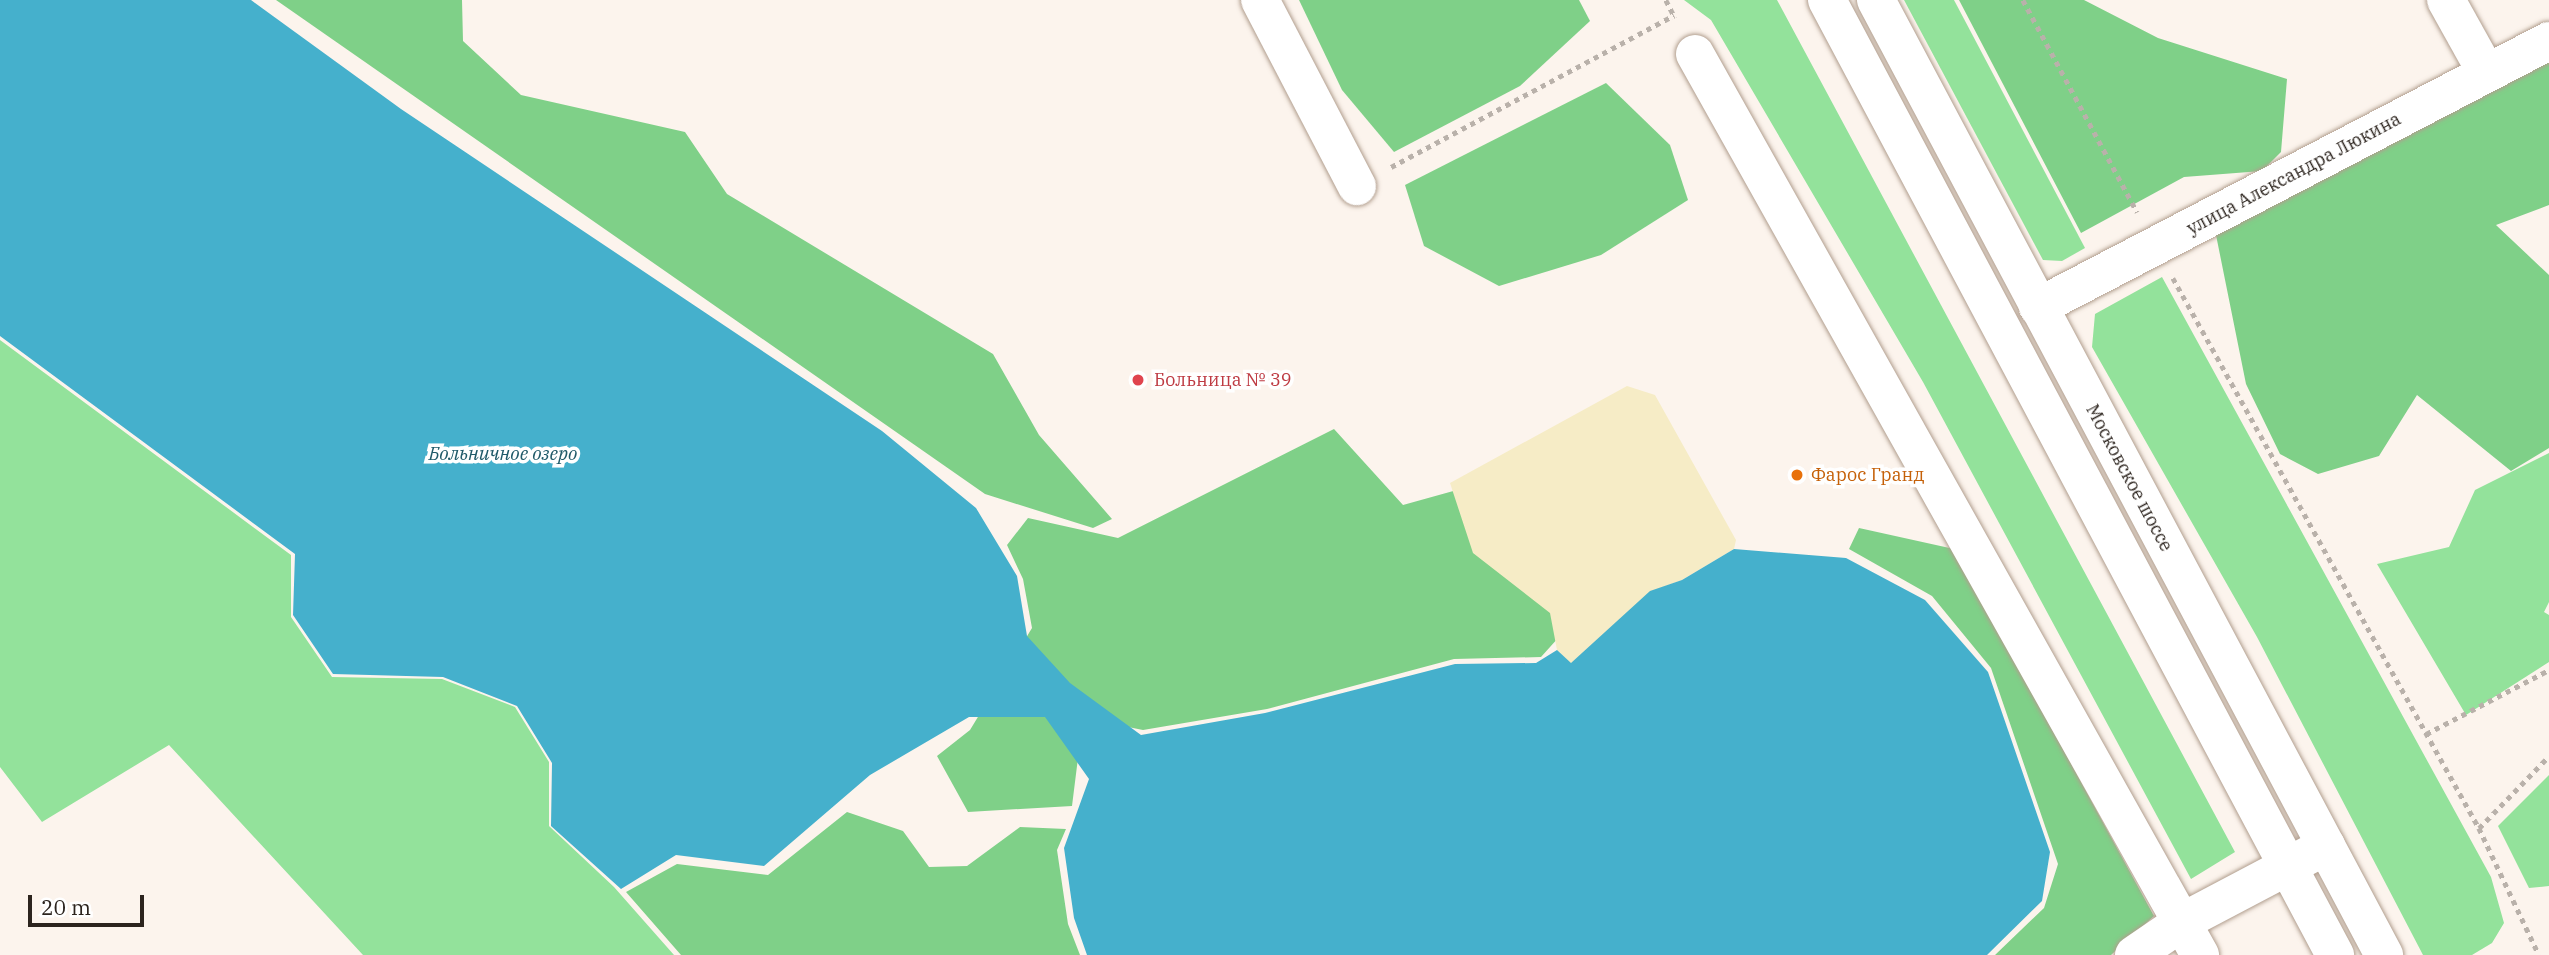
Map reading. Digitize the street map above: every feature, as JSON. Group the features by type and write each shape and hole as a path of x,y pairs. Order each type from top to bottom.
{"main road":[{"path":"1260,0 1357,186"},
{"path":"1827,0 2335,955"},
{"name":"Московское шоссе","path":"1876,0 2384,955"},
{"path":"2446,0 2486,72"},
{"name":"улица Александра Люкина","path":"2038,307 2549,41"},
{"path":"1695,54 2200,955"},
{"path":"2134,955 2182,922 2326,846"}],"path":[{"path":"2023,0 2156,247 2479,828 2539,955"},
{"path":"1357,186 1674,15"},
{"path":"2426,734 2549,670"},
{"path":"2479,828 2549,756"}],"green space":[{"path":"276,0 462,0 463,41 521,95 685,132 727,194 993,354 1039,435 1112,519 1093,528 985,494"},
{"path":"1299,0 1579,0 1590,21 1520,86 1394,152 1342,90"},
{"path":"1684,0 1777,0 2235,852 2191,879 1923,382 1711,20"},
{"path":"1904,0 1954,0 2085,248 2062,261 2043,260"},
{"path":"1959,0 2084,0 2158,38 2287,79 2281,152 2262,171 2184,177 2081,233"},
{"path":"2549,62 2549,205 2496,225 2549,275 2549,448 2511,471 2417,395 2379,456 2318,474 2280,454 2246,384 2216,235"},
{"path":"1606,83 1670,145 1688,200 1601,255 1499,286 1424,246 1405,185"},
{"path":"2162,277 2491,877 2504,923 2492,943 2472,955 2423,955 2257,637 2092,347 2095,314"},
{"path":"0,340 291,555 291,617 332,677 442,679 515,707 549,762 549,826 614,887 674,955 363,955 169,745 42,822 0,767"},
{"path":"1334,429 1403,505 1568,459 1577,617 1541,657 1454,659 1267,709 1143,730 1083,718 1072,806 968,812 937,756 970,730 1032,628 1023,579 1007,545 1028,518 1118,538"},
{"path":"2549,453 2549,602 2544,612 2549,615 2549,662 2466,715 2377,564 2449,547 2475,490"},
{"path":"1859,528 1954,549 2154,916 2111,955 1995,955 2044,908 2058,864 1991,668 1932,596 1849,549"},
{"path":"2549,775 2549,886 2529,888 2498,826"},
{"path":"847,812 903,831 929,867 967,866 1020,827 1066,829 1057,850 1068,924 1080,955 681,955 626,892 677,864 768,875"}],"sand":[{"path":"1627,386 1655,395 1736,540 1734,549 1682,580 1650,592 1571,664 1557,650 1550,613 1473,553 1450,483"}],"water":[{"name":"Больничное озеро","path":"0,0 251,0 401,109 882,431 976,508 1017,576 1027,636 1070,683 1141,735 1265,713 1455,664 1536,663 1557,650 1571,663 1650,591 1682,580 1734,549 1846,558 1925,600 1988,672 2050,852 2042,901 1987,955 1087,955 1074,918 1064,848 1089,779 1045,717 969,717 870,775 764,866 676,855 621,889 551,826 552,763 517,706 443,677 333,674 293,615 295,554 0,336"}],"place":[{"name":"Больница № 39","path":"1138,380"},
{"name":"Фарос Гранд","path":"1797,475"}]}
